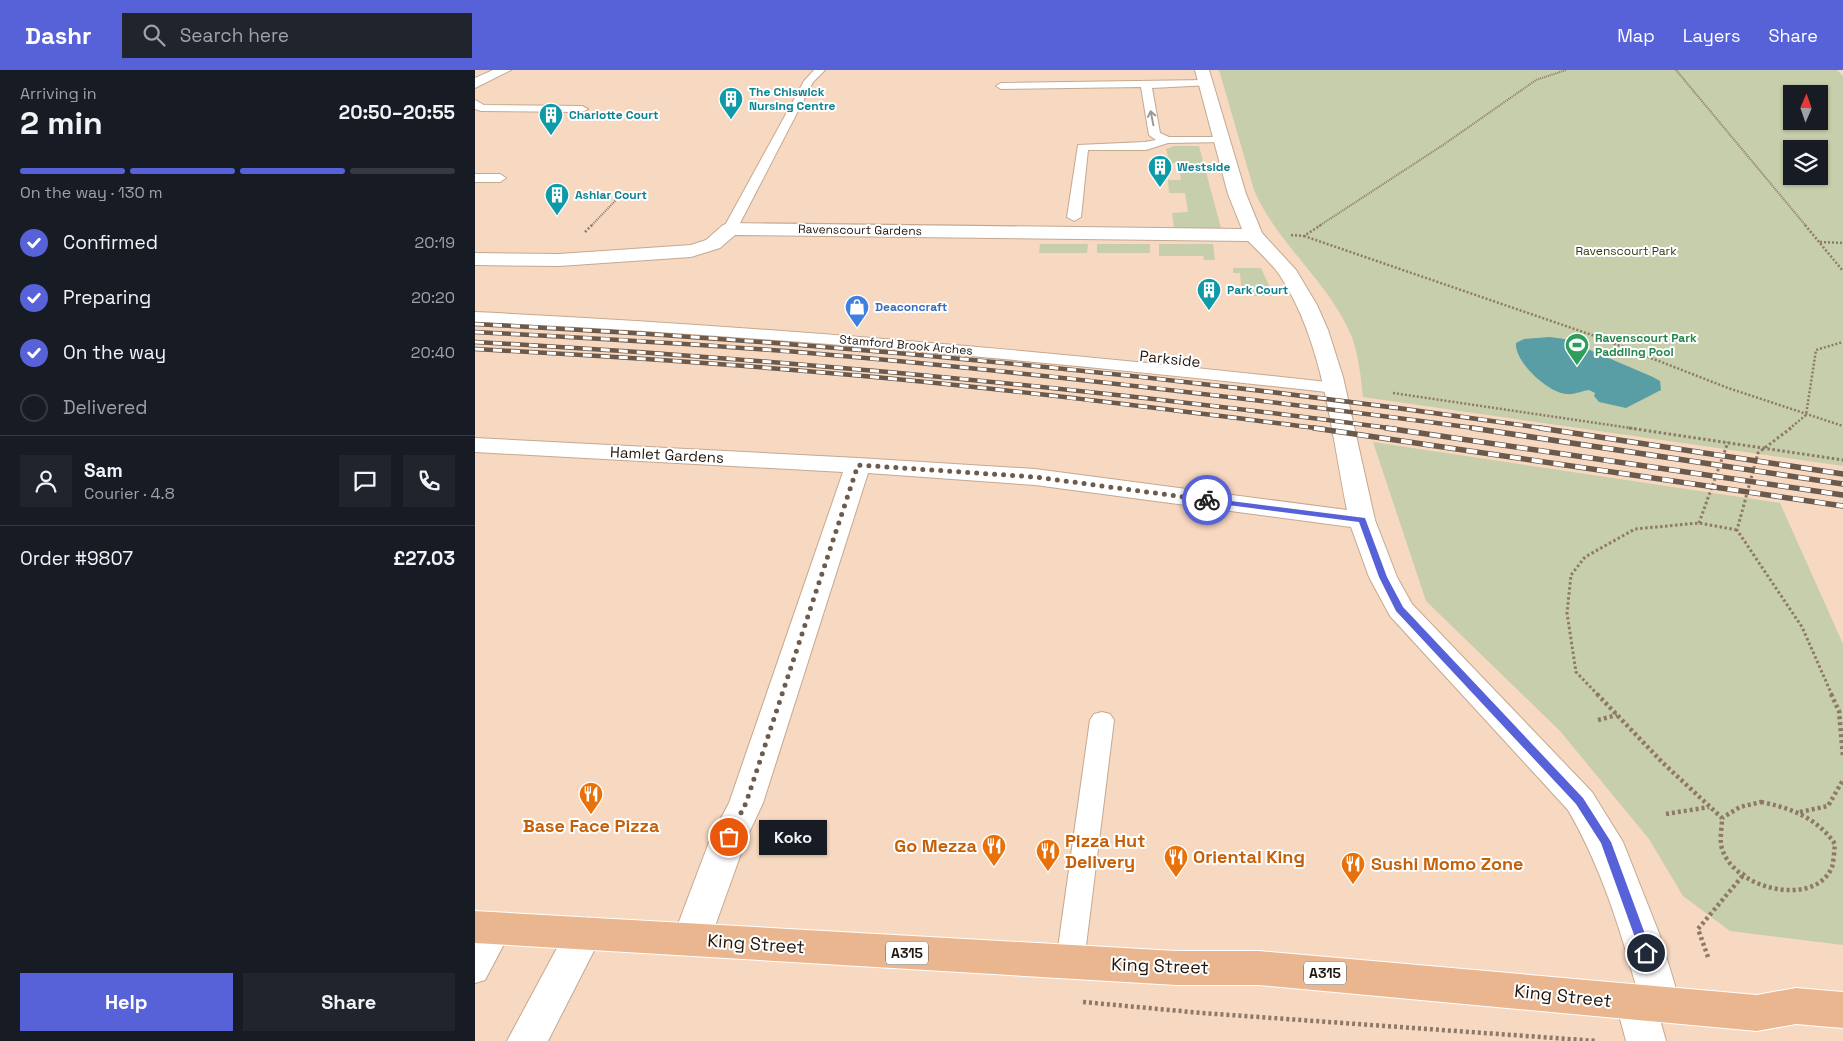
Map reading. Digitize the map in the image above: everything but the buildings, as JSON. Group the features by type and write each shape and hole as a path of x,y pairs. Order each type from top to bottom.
{"main road":[{"name":"King Street","path":"486,928 1176,968 1259,968 1411,980 1757,1013 1797,1006 1843,1010"}],"street":[{"path":"475,84 504,70"},
{"path":"1204,76 1237,194 1253,235 1286,270 1317,330 1334,382 1362,520 1383,577 1399,609 1580,801 1605,842 1640,933 1649,1004 1646,1041"},
{"path":"475,259 559,260 691,251 705,248 720,241 730,229"},
{"name":"Ravenscourt Gardens","path":"730,229 1253,235"},
{"name":"Hamlet Gardens","path":"475,445 858,465 1035,477 1362,520"},
{"path":"691,940 729,837 746,803 858,465"},
{"path":"527,1041 583,933"}],"lane":[{"path":"730,229 809,81 820,70"},
{"path":"1001,86 1148,84 1204,76"},
{"path":"1148,84 1146,86 1155,135 1167,140"},
{"path":"475,103 481,108 582,109"},
{"path":"1074,217 1081,147 1146,146 1167,140 1221,140"},
{"path":"475,178 499,178"},
{"name":"Stamford Brook Arches","path":"475,316 707,330 905,345 1334,382"},
{"name":"Parkside","path":"1008,341 1334,382"},
{"path":"1070,962 1101,720"},
{"path":"475,971 486,928"}],"path":[{"path":"1304,236 1443,145 1536,80 1566,70"},
{"path":"1676,70 1843,272"},
{"path":"559,260 618,198"},
{"path":"1253,235 1304,236 1592,334 1728,388 1843,426"},
{"path":"1819,242 1843,243"},
{"path":"1737,530 1758,453 1766,449 1806,415 1816,350 1843,342"},
{"path":"1393,393 1843,460"},
{"path":"1699,523 1729,442"},
{"path":"1722,818 1663,763 1576,672 1567,613 1571,575 1585,557 1635,529 1699,523 1737,530 1802,627 1839,711 1843,756"},
{"path":"1598,720 1617,714"},
{"path":"1799,812 1828,806 1843,780"},
{"path":"1815,891 1806,893 1785,891 1764,884 1745,873 1725,850 1720,839 1722,818 1731,810 1745,804 1761,802 1799,812 1817,823 1831,838 1839,852 1840,860"},
{"path":"1666,814 1709,806"},
{"path":"1708,957 1698,929 1745,873"},
{"path":"1202,1013 1597,1041"}],"green space":[{"name":"Ravenscourt Park","path":"1219,70 1837,70 1843,76 1843,466 1363,397 1355,347 1344,320 1319,283 1264,210 1254,190"},
{"path":"1174,146 1199,146 1221,228 1174,228 1172,213 1188,212 1185,193 1169,193 1168,180 1181,180 1178,163 1163,163 1162,157 1168,156 1166,149"},
{"path":"1040,244 1088,244 1087,253 1039,253"},
{"path":"1097,244 1150,244 1150,253 1097,253"},
{"path":"1159,244 1213,244 1215,260 1204,260 1203,256 1159,256"},
{"path":"1233,268 1261,268 1274,296 1242,296 1240,273 1233,273"},
{"path":"1373,442 1780,503 1843,644 1843,945 1730,931 1683,896 1649,839 1560,731 1426,601"}],"water":[{"name":"Ravenscourt Park Paddling Pool","path":"1550,337 1564,339 1653,377 1660,381 1661,390 1626,408 1599,402 1594,396 1595,393 1589,390 1569,394 1558,392 1541,382 1526,367 1517,350 1516,343 1524,339"}],"railway":[{"path":"475,324 879,351 1013,364 1281,393 1548,429"},
{"path":"475,332 734,347 903,361 1151,388 1482,429"},
{"path":"475,342 706,357 936,376 1166,400 1396,429"},
{"path":"475,349 774,368 881,378 1071,398 1324,429"},
{"path":"1314,428 1843,506"},
{"path":"1386,428 1843,495"},
{"path":"1472,428 1843,484"},
{"path":"1540,428 1843,474"}],"way so far":[{"path":"729,837 746,803 858,465 1035,477 1207,500"}],"place":[{"name":"The Chiswick Nursing Centre","path":"731,120"},
{"name":"Charlotte Court","path":"551,136"},
{"name":"Westside","path":"1160,188"},
{"name":"Ashlar Court","path":"557,216"},
{"name":"Park Court","path":"1209,311"},
{"name":"Deaconcraft","path":"857,328"},
{"name":"Ravenscourt Park Paddling Pool","path":"1577,366"},
{"name":"Base Face Pizza","path":"591,815"},
{"name":"Koko","path":"729,837"},
{"name":"Go Mezza","path":"994,867"},
{"name":"Pizza Hut Delivery","path":"1048,872"},
{"name":"Oriental King","path":"1176,878"},
{"name":"Sushi Momo Zone","path":"1353,885"}],"route":[{"path":"1207,500 1362,520 1383,577 1399,609 1580,801 1605,842 1646,953"}]}
